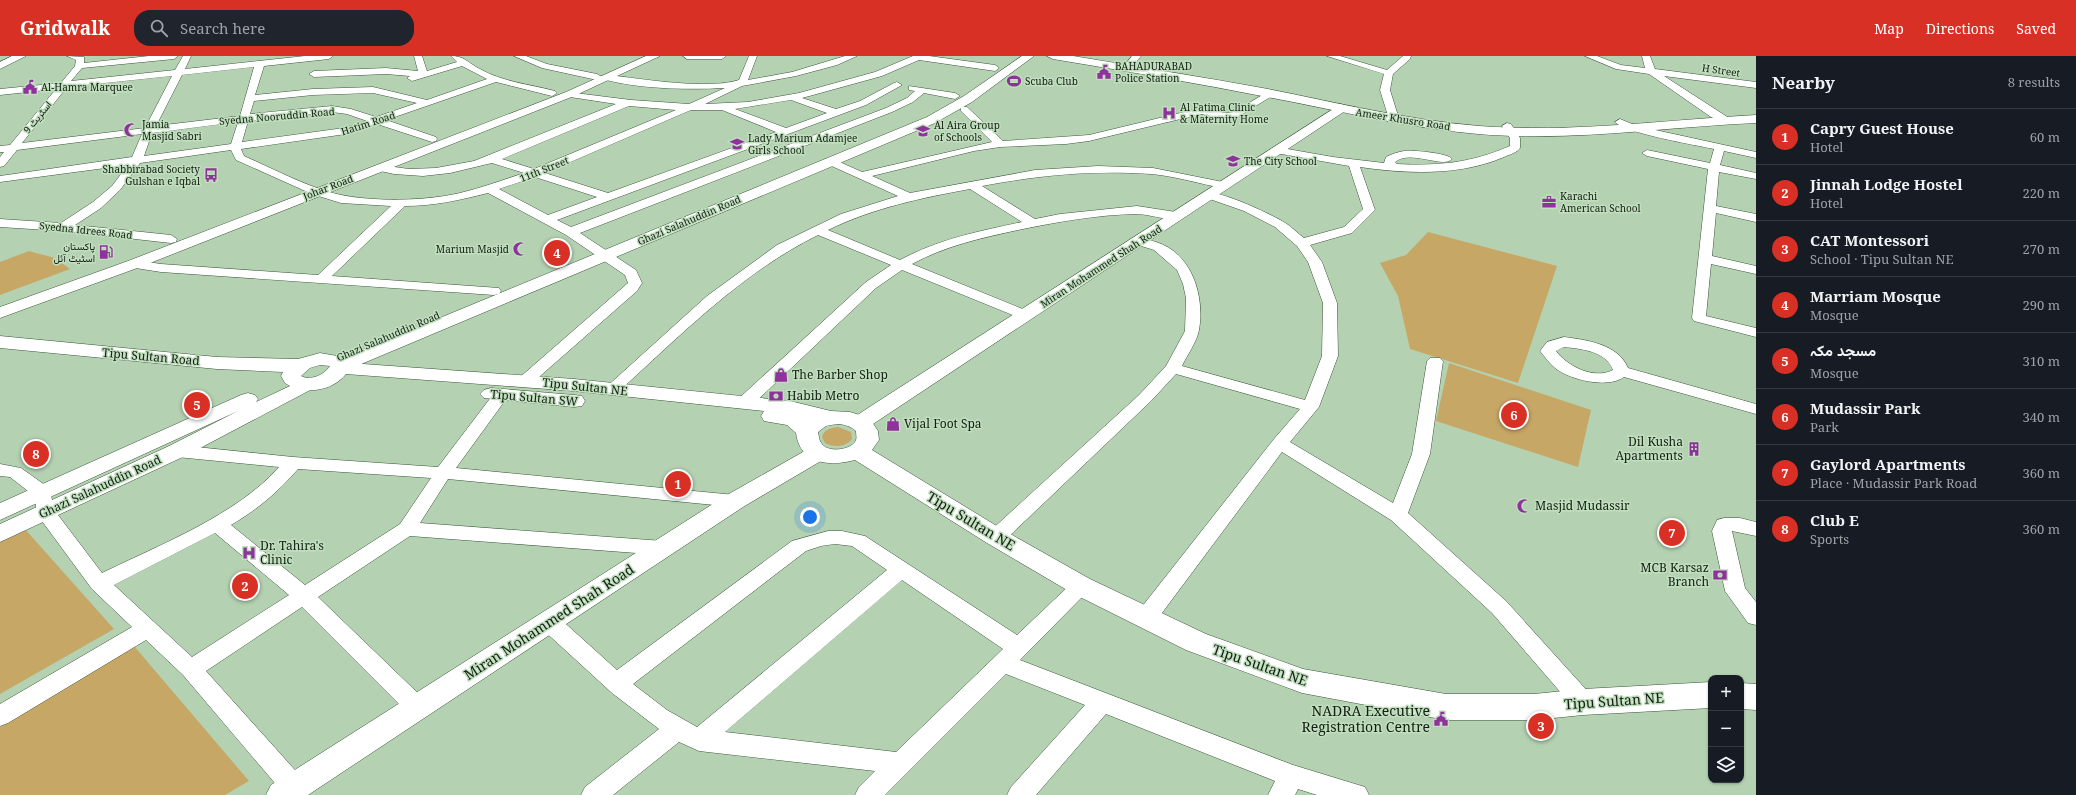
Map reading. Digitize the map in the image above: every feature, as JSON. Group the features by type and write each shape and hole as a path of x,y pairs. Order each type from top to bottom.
{"main road":[{"name":"Ameer Khusro Road","path":"1054,56 1479,130 1634,128 1756,119"},
{"name":"Ameer Khusro Road","path":"1076,56 1133,61 1342,107"},
{"name":"Ameer Khusro Road","path":"1510,129 1715,115 1756,114"},
{"name":"Tipu Sultan Road","path":"0,342 217,363 275,366 300,376"},
{"name":"Tipu Sultan Road","path":"0,355 263,380 300,376"},
{"name":"Tipu Sultan NE","path":"335,368 392,374 525,381 811,410 829,418"},
{"path":"300,376 335,368"},
{"name":"Tipu Sultan SW","path":"335,368 501,395 766,415 793,419 807,430"},
{"name":"Tipu Sultan NE","path":"807,430 820,420 829,418 848,418 860,423"},
{"path":"807,430 806,440 810,448 818,453 839,456 857,451 867,442 868,435 866,429 860,423"},
{"name":"Tipu Sultan NE","path":"857,451 996,537 1080,586 1145,619 1196,642 1302,681 1372,695 1446,707 1534,707 1584,702 1708,695"},
{"path":"1744,696 1756,697"}],"street":[{"path":"0,66 21,56"},
{"path":"71,56 81,59 79,66 142,58 174,56"},
{"path":"63,227 97,205 116,188 136,161 148,131 176,73 187,56"},
{"path":"0,92 329,56"},
{"path":"418,56 423,74"},
{"path":"518,56 545,66 603,77 688,86 722,85 765,80 811,69 853,56"},
{"name":"Johar Road","path":"603,77 644,56"},
{"name":"Johar Road","path":"0,313 134,264 430,142 655,56"},
{"path":"689,56 722,56"},
{"path":"743,82 753,56"},
{"path":"402,81 458,59 497,80 558,94 684,107 735,106 791,97 865,78 902,65 918,56 995,68"},
{"name":"Ghazi Salahuddin Road","path":"335,368 494,291 599,252 931,120 1012,56"},
{"name":"Ghazi Salahuddin Road","path":"335,368 599,252 911,122 1029,56"},
{"path":"1331,56 1389,72"},
{"name":"H Street","path":"1589,56 1595,60 1619,66 1756,85"},
{"path":"1646,56 1651,71 1715,115 1727,120"},
{"path":"313,92 316,57"},
{"path":"1394,116 1385,90 1389,72 1399,60"},
{"path":"235,148 260,63"},
{"name":"اسٹریٹ 9","path":"0,164 79,66"},
{"path":"314,74 363,67 423,74"},
{"path":"865,78 922,90 964,93"},
{"name":"Hatim Road","path":"0,180 235,148 346,131 497,80"},
{"path":"765,80 791,97 834,112"},
{"name":"11th Street","path":"235,148 240,158 311,190 341,199 401,203 459,196 490,189 535,173 696,106 743,82"},
{"path":"373,90 388,85"},
{"path":"547,220 834,112 863,103 897,85"},
{"path":"824,89 863,103"},
{"path":"249,99 313,92 373,90 427,103"},
{"path":"570,232 889,110 910,100 922,90"},
{"path":"862,175 960,151 1000,144 1066,141 1089,138 1201,111 1225,116 1236,115 1269,94"},
{"path":"380,168 418,174 447,171 492,159 630,102"},
{"path":"718,106 784,131"},
{"name":"Miran Mohammed Shah Road","path":"860,423 1140,241 1342,107"},
{"name":"Syedna Nooruddin Road","path":"0,149 245,118 332,109 348,111 376,120 430,142"},
{"path":"964,109 1000,144"},
{"path":"1620,122 1634,128 1756,155"},
{"path":"1276,150 1354,165 1394,168 1429,168 1464,164 1500,157 1515,148 1510,129"},
{"name":"Johar Road","path":"0,304 172,239 311,190 380,168 430,142"},
{"path":"1720,148 1714,167 1699,318 1756,333"},
{"path":"1647,153 1756,176"},
{"path":"492,159 608,197"},
{"path":"829,161 909,197"},
{"path":"1302,243 1348,230 1370,210 1354,165"},
{"path":"611,390 712,299 782,248 845,217 909,197 1035,174 1098,169 1153,171 1223,185"},
{"path":"972,185 1032,223"},
{"path":"490,189 570,232 631,273 635,283 632,288 525,381"},
{"path":"1145,619 1280,442 1311,408 1330,356 1330,303 1315,262 1302,243 1280,224 1248,208 1208,195"},
{"path":"322,278 401,203"},
{"path":"1710,208 1756,218"},
{"path":"743,404 871,285 902,264 924,252 963,238 1032,223 1096,213 1137,210 1176,216"},
{"name":"Syedna Idrees Road","path":"0,223 63,227 172,239"},
{"path":"816,230 1025,315"},
{"path":"996,537 1145,398 1173,368 1192,331 1193,298 1190,284 1183,269 1172,257 1159,247 1140,241"},
{"path":"1704,258 1756,270"},
{"path":"134,264 160,268 494,291"},
{"path":"1398,515 1421,454 1435,361"},
{"path":"1173,368 1311,408"},
{"path":"1620,371 1756,409"},
{"name":"Ghazi Salahuddin Road","path":"0,512 44,502 178,451 300,376"},
{"name":"Ghazi Salahuddin Road","path":"0,534 44,502 300,376"},
{"path":"191,669 407,529 443,473 501,395"},
{"path":"1280,442 1398,515 1499,608 1584,702"},
{"path":"178,451 293,463 443,473 735,501"},
{"name":"Miran Mohammed Shah Road","path":"288,791 735,501 818,453"},
{"path":"99,584 217,524 246,507 274,486 293,463"},
{"path":"0,470 15,472 44,502 99,584 191,669 288,791"},
{"path":"217,524 304,596 417,707"},
{"path":"1756,529 1743,524 1733,524 1724,526 1722,531 1734,591 1756,617"},
{"path":"407,529 663,548"},
{"path":"617,683 799,546 818,539 847,537 858,541 901,570 1011,656 1102,702 1286,786 1356,795"},
{"path":"699,740 901,570"},
{"path":"868,795 899,763 1011,656 1080,586"},
{"path":"549,622 617,683 676,730 699,740 899,763"},
{"path":"0,716 147,629"},
{"path":"1020,795 1102,702"},
{"path":"594,795 676,730"}],"shaded area":[{"path":"1428,232 1557,266 1518,383 1410,349 1398,296 1380,263 1406,255"},
{"path":"29,251 55,258 70,269 0,295 0,262"},
{"path":"1449,363 1591,410 1578,467 1436,421"},
{"path":"838,427 851,432 852,439 847,444 840,446 832,446 825,443 822,437 824,432 830,428"},
{"path":"24,528 114,629 0,694 0,539"},
{"path":"134,646 249,781 225,795 0,795 0,727"}],"place":[{"name":"BAHADURABAD Police Station","path":"1104,72"},
{"name":"Scuba Club","path":"1014,81"},
{"name":"Al-Hamra Marquee","path":"30,87"},
{"name":"Al Fatima Clinic & Maternity Home","path":"1169,113"},
{"name":"Jamia Masjid Sabri","path":"131,130"},
{"name":"Al Aira Group of Schools","path":"923,131"},
{"name":"Lady Marium Adamjee Girls School","path":"737,144"},
{"name":"The City School","path":"1233,161"},
{"name":"Shabbirabad Society Gulshan e Iqbal","path":"211,175"},
{"name":"Karachi American School","path":"1549,202"},
{"name":"Marium Masjid","path":"520,249"},
{"name":"پاکستان اسٹیٹ آئل","path":"106,252"},
{"name":"Marriam Mosque","path":"557,253"},
{"name":"The Barber Shop","path":"781,375"},
{"name":"Habib Metro","path":"776,396"},
{"name":"مسجد مکہ","path":"197,405"},
{"name":"Mudassir Park","path":"1514,415"},
{"name":"Vijal Foot Spa","path":"893,424"},
{"name":"Dil Kusha Apartments","path":"1694,449"},
{"name":"Club E","path":"36,454"},
{"name":"Capry Guest House","path":"678,484"},
{"name":"Masjid Mudassir","path":"1524,506"},
{"name":"Gaylord Apartments","path":"1672,533"},
{"name":"Dr. Tahira's Clinic","path":"249,553"},
{"name":"MCB Karsaz Branch","path":"1720,575"},
{"name":"Jinnah Lodge Hostel","path":"245,586"},
{"name":"NADRA Executive Registration Centre","path":"1441,719"},
{"name":"CAT Montessori","path":"1541,726"}]}
